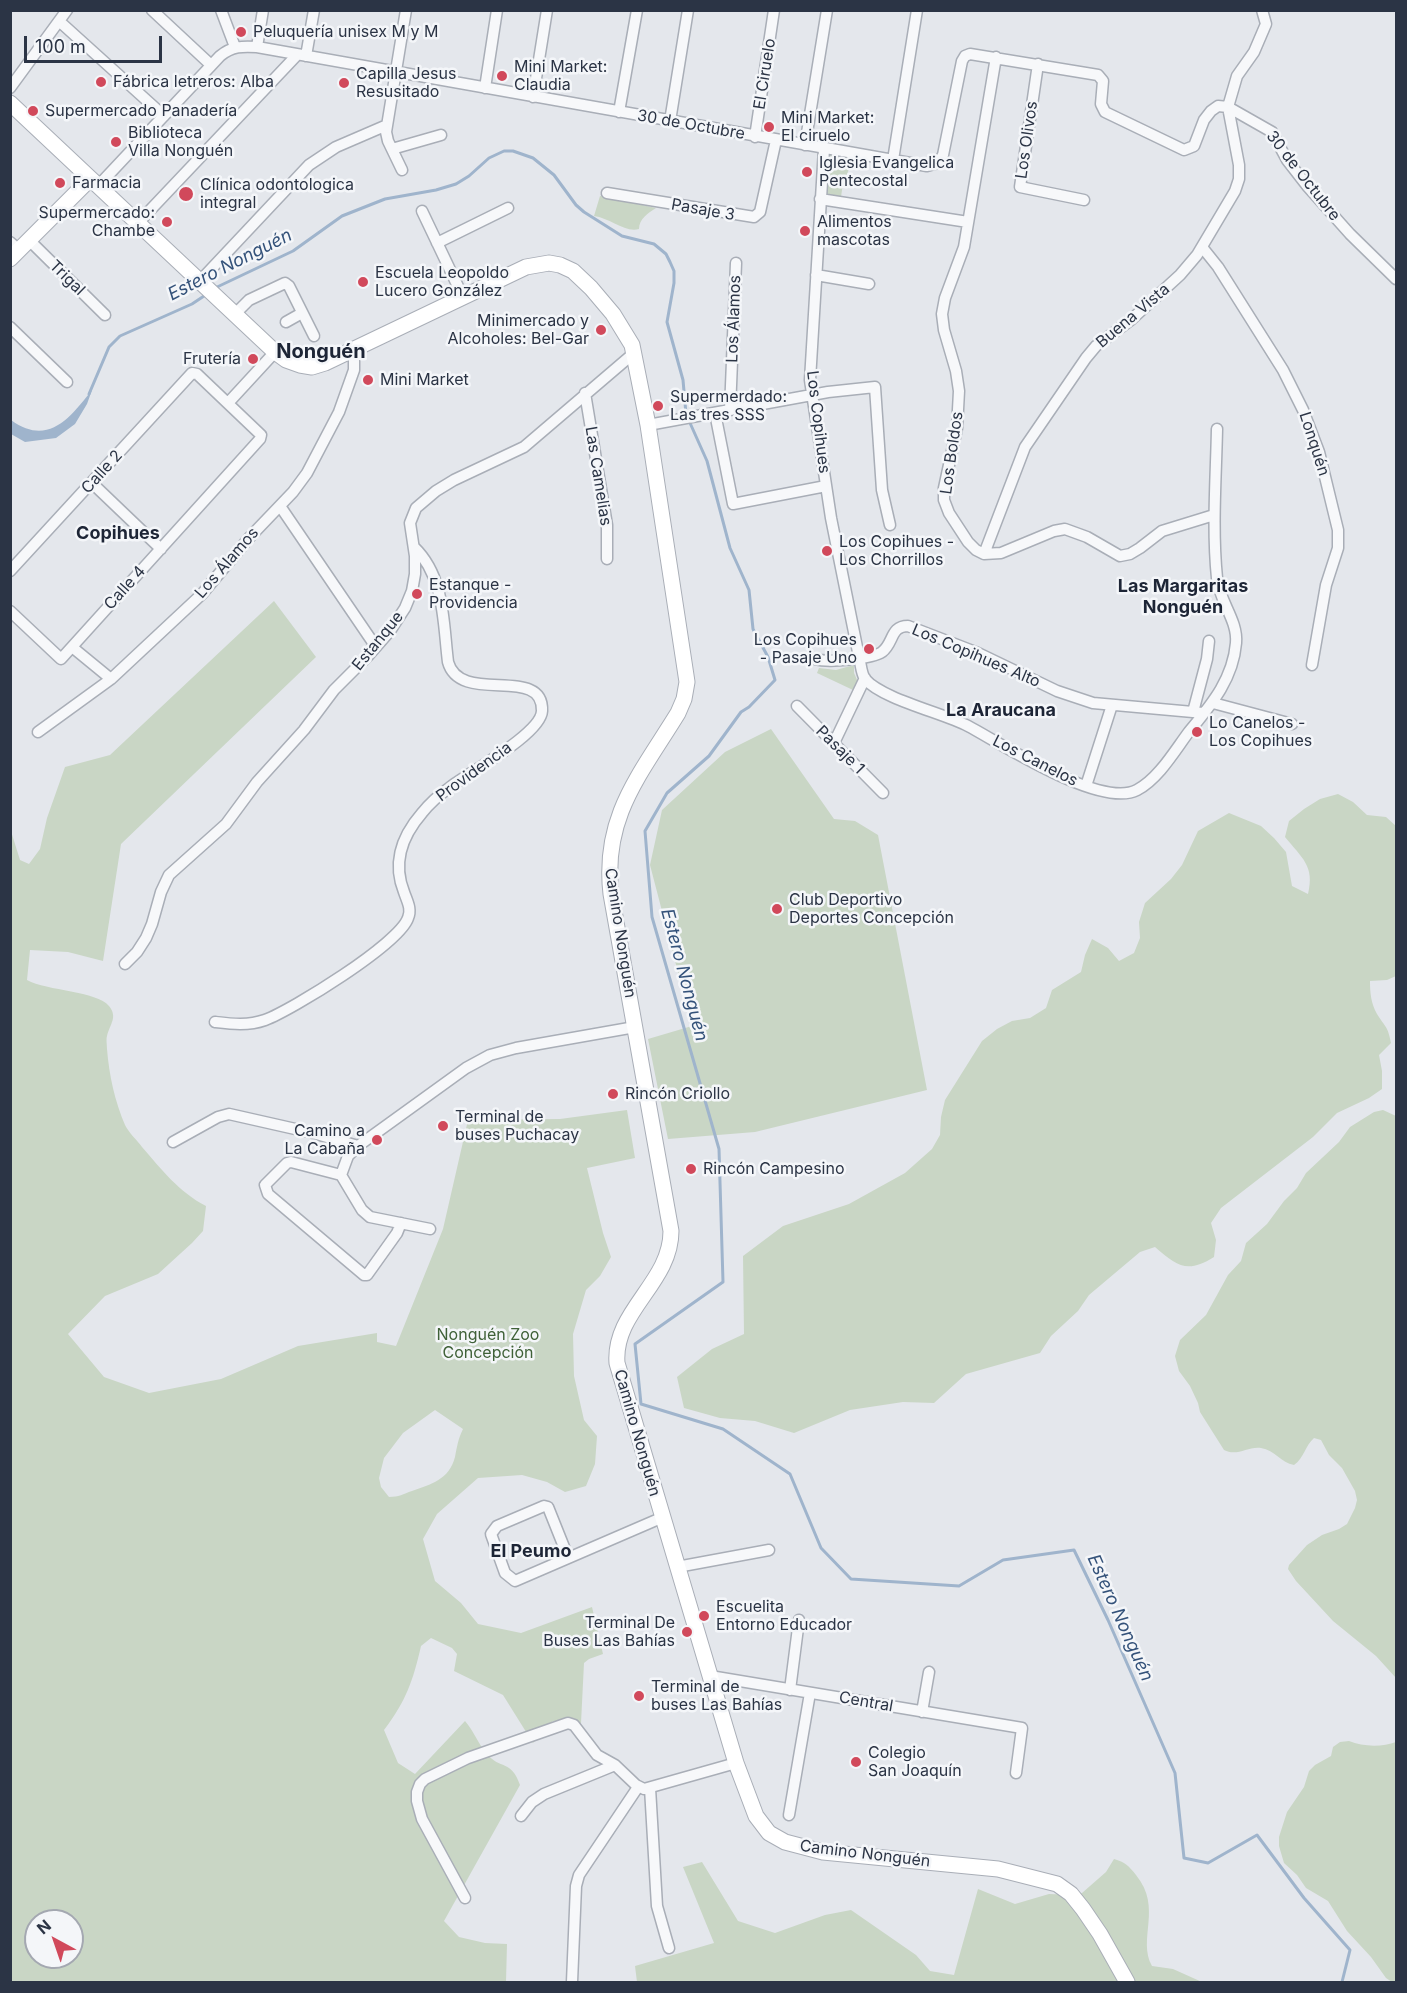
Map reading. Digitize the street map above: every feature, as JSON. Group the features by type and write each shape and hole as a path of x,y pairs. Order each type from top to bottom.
{"main road":[{"name":"Camino Nonguén","path":"10,104 234,315 275,352 293,363 312,367 325,363 531,265 549,263 560,265 578,275 598,296 623,329 634,353 648,425 687,682 684,699 678,713 622,806 611,845 609,871 611,894 670,1222 671,1241 665,1265 622,1328 616,1356 618,1371 736,1763 756,1816 769,1833 785,1842 823,1852 998,1869 1057,1884 1071,1894 1100,1934 1127,1983"},
{"path":"17,248 94,183"}],"street":[{"path":"10,88 67,10"},
{"path":"152,10 211,65"},
{"path":"94,183 164,116 224,52 235,47 221,10"},
{"path":"257,47 263,10"},
{"path":"137,224 302,55 314,10"},
{"path":"402,170 387,136 387,125 406,10"},
{"path":"485,88 497,10"},
{"path":"533,97 547,10"},
{"path":"619,112 637,10"},
{"path":"670,121 688,10"},
{"name":"El Ciruelo","path":"755,136 774,10"},
{"path":"805,146 827,10"},
{"path":"892,160 917,10"},
{"path":"1228,107 1237,76 1254,51 1266,24 1262,10"},
{"path":"59,21 164,116"},
{"name":"30 de Octubre","path":"235,47 257,47 927,166 935,165 943,155 963,58 970,54 1098,75 1103,81 1100,100 1105,112 1184,150 1194,146 1204,120 1218,106 1228,107 1272,132 1287,160 1308,187 1350,234 1396,279"},
{"name":"Los Boldos","path":"984,554 973,547 956,526 946,505 944,494 956,435 959,402 956,371 944,330 942,314 945,298 960,262 996,57"},
{"name":"Los Olivos","path":"1038,64 1020,188 1084,200"},
{"name":"Buena Vista","path":"984,554 1025,447 1089,354 1151,303 1180,275 1202,247 1235,191 1239,179 1239,165 1228,107"},
{"path":"201,284 309,165 336,147 387,125"},
{"path":"392,149 441,135"},
{"name":"Pasaje 3","path":"607,193 754,218 761,208 776,140"},
{"name":"Los Copihues","path":"824,149 810,369 826,486 859,657"},
{"path":"820,199 968,222"},
{"path":"437,243 508,208"},
{"path":"422,211 463,297"},
{"name":"Lonquén","path":"1202,247 1218,267 1283,370 1309,423 1321,460 1339,543 1326,585 1312,665"},
{"name":"Trigal","path":"17,248 105,315"},
{"name":"Los Álamos","path":"730,410 736,263"},
{"path":"816,275 869,284"},
{"path":"234,315 247,301 283,283 289,286 314,336"},
{"path":"286,322 303,313"},
{"path":"10,327 67,382"},
{"name":"Los Álamos","path":"39,732 111,679 202,594 304,478 339,412 354,370 354,350"},
{"path":"228,403 275,352"},
{"name":"Estanque","path":"125,964 137,952 149,931 161,891 169,875 226,824 257,782 304,730 328,697 375,647 399,617 412,591 416,565 410,523 416,508 436,491 454,480 524,447 634,353"},
{"name":"Calle 2","path":"10,572 194,373 228,403"},
{"path":"648,425 875,387 882,490 890,525"},
{"name":"Las Camelias","path":"585,393 607,525 607,559"},
{"name":"Calle 4","path":"10,611 61,659 261,437 228,403"},
{"path":"715,413 733,504 826,486"},
{"path":"1199,713 1213,703 1223,687 1233,663 1236,641 1234,628 1217,580 1214,515 1217,429"},
{"path":"92,483 161,549"},
{"path":"280,506 375,647"},
{"path":"984,554 1001,553 1054,531 1065,529 1087,537 1120,556 1130,554 1162,531 1214,515"},
{"name":"Providencia","path":"215,1022 235,1024 265,1020 313,995 394,938 407,922 410,911 398,864 400,848 409,830 424,810 441,794 522,738 540,719 542,705 531,691 512,685 469,683 458,679 451,671 437,580 430,565 414,547"},
{"name":"Los Copihues Alto","path":"815,659 833,662 882,652 895,630 900,626 908,626 978,653 1057,691 1093,703 1199,713"},
{"path":"1199,713 1209,641"},
{"path":"72,647 111,679"},
{"path":"834,743 865,678 859,657"},
{"name":"Los Canelos","path":"865,678 892,695 962,723 1053,773 1112,794 1136,791 1157,773 1199,713"},
{"path":"1213,703 1292,724"},
{"path":"1086,786 1112,705"},
{"name":"Pasaje 1","path":"797,706 883,794"},
{"path":"430,1229 370,1217 362,1210 341,1175 344,1162 358,1146 465,1068 490,1055 516,1048 635,1027"},
{"path":"173,1142 218,1117 229,1114 358,1146"},
{"path":"341,1175 291,1162 286,1163 266,1185 266,1190 303,1225 364,1275 367,1275 397,1233 401,1223"},
{"path":"568,1557 550,1512 544,1506 497,1526 491,1534 505,1573 515,1581 662,1518"},
{"path":"677,1567 769,1550"},
{"path":"790,1690 799,1620"},
{"path":"922,1712 929,1672"},
{"name":"Central","path":"710,1676 1022,1728 1016,1773"},
{"path":"789,1815 810,1693"},
{"path":"465,1898 422,1819 417,1792 426,1779 468,1758 568,1724 574,1725 597,1755 615,1765 644,1788 657,1906 669,1948"},
{"path":"572,1983 576,1886 579,1875 644,1788 736,1763"},
{"path":"520,1816 540,1796 615,1765"}],"green space":[{"path":"825,151 854,158 843,183 841,197 823,197"},
{"path":"600,196 656,208 642,219 639,229 628,229 594,216"},
{"name":"Nonguén Zoo Concepción","path":"274,601 316,657 121,844 103,961 68,952 30,950 27,980 47,987 94,997 103,1001 112,1010 113,1017 107,1039 109,1069 115,1098 125,1125 171,1180 206,1206 203,1231 192,1243 158,1274 105,1296 68,1334 104,1377 149,1393 221,1379 298,1346 377,1333 377,1342 396,1346 443,1229 468,1120 560,1119 627,1110 635,1158 587,1168 611,1257 600,1276 586,1290 573,1334 574,1376 584,1420 597,1436 595,1464 586,1486 565,1492 547,1482 522,1475 478,1478 437,1514 423,1539 435,1581 461,1603 478,1624 521,1633 592,1607 603,1654 584,1663 581,1723 553,1721 533,1743 503,1695 454,1671 457,1654 452,1648 431,1638 421,1646 408,1690 384,1730 398,1763 415,1774 465,1721 487,1754 513,1771 517,1777 520,1785 444,1921 459,1937 485,1943 507,1944 506,1982 11,1982 10,828 20,860 29,864 40,849 47,818 65,767 110,755","holes":["435,1410 463,1429 452,1465 444,1476 401,1495 389,1497 381,1487 379,1478 384,1458 403,1433"]},
{"path":"854,665 854,673 858,682 853,690 817,673 819,668 836,670"},
{"name":"Club Deportivo Deportes Concepción","path":"771,729 834,819 855,821 878,835 927,1090 755,1132 668,1139 648,1039 692,1026 650,865 662,810 725,752"},
{"path":"1338,794 1353,802 1367,815 1386,817 1396,826 1396,976 1387,980 1370,981 1373,1006 1387,1030 1391,1043 1379,1055 1382,1089 1369,1098 1337,1113 1313,1137 1221,1208 1211,1223 1216,1240 1214,1257 1196,1265 1183,1266 1155,1247 1140,1252 1089,1295 1078,1311 1051,1336 1040,1353 966,1374 934,1403 903,1402 850,1410 794,1433 755,1421 720,1418 684,1408 677,1377 712,1349 744,1334 743,1256 783,1226 849,1204 905,1173 932,1149 940,1135 945,1100 982,1041 1012,1021 1030,1018 1046,1008 1052,990 1081,972 1092,939 1108,948 1119,961 1134,953 1140,938 1139,922 1145,903 1171,879 1182,865 1198,831 1229,813 1261,826 1286,852 1292,886 1308,894 1310,876 1306,863 1285,837 1289,821 1320,799"},
{"path":"1383,1110 1396,1116 1396,1678 1376,1656 1333,1621 1296,1581 1288,1569 1307,1545 1322,1535 1347,1524 1357,1500 1355,1491 1342,1468 1329,1455 1321,1440 1314,1438 1294,1465 1285,1462 1266,1449 1252,1448 1238,1452 1224,1450 1200,1412 1190,1386 1179,1371 1175,1356 1180,1340 1206,1315 1228,1275 1241,1261 1246,1243 1267,1224 1297,1188 1306,1173 1339,1142 1350,1127 1374,1112"},
{"path":"1349,1741 1373,1746 1396,1742 1396,1982 1386,1978 1371,1957 1347,1931 1328,1901 1306,1888 1297,1875 1284,1863 1279,1846 1279,1837 1287,1812 1304,1787 1309,1771 1331,1756 1333,1747 1340,1742"},
{"path":"1114,1859 1129,1867 1144,1887 1149,1911 1148,1956 1152,1966 1173,1969 1202,1982 637,1982 635,1966 714,1943 683,1867 702,1862 738,1921 775,1933 825,1915 851,1910 916,1955 930,1971 954,1975 978,1889 1015,1904 1049,1894 1075,1895 1082,1893 1106,1872"}],"water":[{"path":"92,390 75,424 56,438 25,442 11,434 11,420 24,428 36,431 57,426"}],"waterway":[{"name":"Estero Nonguén","path":"215,288 293,251 342,216 385,199 456,184 489,158 504,151 513,151 533,158 554,175 576,205 584,212 622,236 654,244 666,254 674,271 667,322 683,380 686,414 707,461 730,548 749,590 753,629 768,657 775,680 749,707 741,712 709,756 667,793 645,831 652,917 719,1149 723,1282 635,1344 641,1404 723,1429 790,1474 821,1548 851,1579 959,1586 1003,1560 1074,1550 1108,1620 1175,1773 1184,1858 1208,1863 1257,1835 1304,1898 1350,1950 1342,1982"},
{"name":"Estero Nonguén","path":"89,394 109,347 120,336 192,304 207,294"}],"place":[{"name":"Peluquería unisex M y M","path":"241,32"},
{"name":"Mini Market: Claudia","path":"502,76"},
{"name":"Fábrica letreros: Alba","path":"101,82"},
{"name":"Capilla Jesus Resusitado","path":"344,83"},
{"name":"Supermercado Panadería","path":"33,111"},
{"name":"Mini Market: El ciruelo","path":"769,127"},
{"name":"Biblioteca Villa Nonguén","path":"116,142"},
{"name":"Iglesia Evangelica Pentecostal","path":"807,172"},
{"name":"Farmacia","path":"60,183"},
{"name":"Clínica odontologica integral","path":"186,194"},
{"name":"Supermercado: Chambe","path":"167,222"},
{"name":"Alimentos mascotas","path":"805,231"},
{"name":"Escuela Leopoldo Lucero González","path":"363,282"},
{"name":"Minimercado y Alcoholes: Bel-Gar","path":"601,330"},
{"name":"Frutería","path":"253,359"},
{"name":"Mini Market","path":"368,380"},
{"name":"Supermerdado: Las tres SSS","path":"658,406"},
{"name":"Los Copihues - Los Chorrillos","path":"827,551"},
{"name":"Estanque - Providencia","path":"417,594"},
{"name":"Los Copihues - Pasaje Uno","path":"869,649"},
{"name":"Lo Canelos - Los Copihues","path":"1197,732"},
{"name":"Club Deportivo Deportes Concepción","path":"777,909"},
{"name":"Rincón Criollo","path":"613,1094"},
{"name":"Terminal de buses Puchacay","path":"443,1126"},
{"name":"Camino a La Cabaña","path":"377,1140"},
{"name":"Rincón Campesino","path":"691,1169"},
{"name":"Escuelita Entorno Educador","path":"704,1616"},
{"name":"Terminal De Buses Las Bahías","path":"687,1632"},
{"name":"Terminal de buses Las Bahías","path":"639,1696"},
{"name":"Colegio San Joaquín","path":"856,1762"}],"district":[{"name":"Nonguén","path":"321,352"},
{"name":"Copihues","path":"118,534"},
{"name":"Las Margaritas Nonguén","path":"1183,597"},
{"name":"La Araucana","path":"1001,711"},
{"name":"El Peumo","path":"531,1552"}]}
